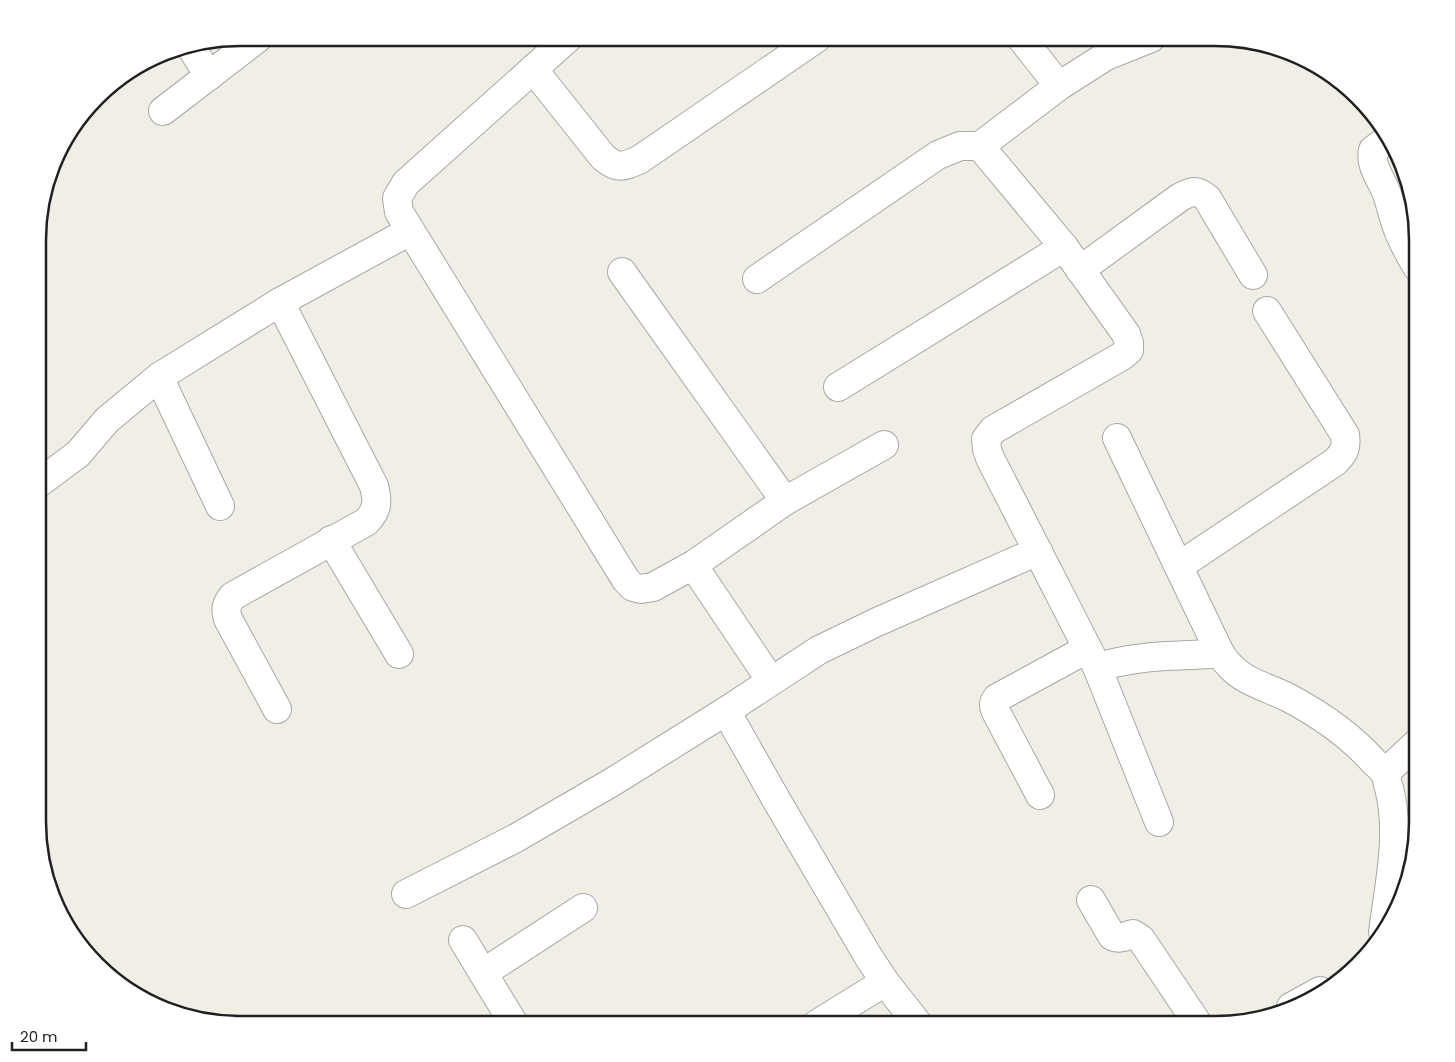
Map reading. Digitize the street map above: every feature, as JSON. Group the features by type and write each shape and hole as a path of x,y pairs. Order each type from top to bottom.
{"street":[{"path":"163,111 248,46"},
{"path":"559,46 406,183 397,198 399,212 410,231 626,580 633,586 641,589 653,587 693,565 785,501 884,445"},
{"path":"533,69 603,157 612,165 626,166 639,160 805,46"},
{"path":"1027,46 1058,86"},
{"path":"758,279 938,155 960,146 980,146 1058,86 1106,56 1131,46"},
{"path":"194,52 209,76"},
{"path":"1383,143 1373,150 1371,156 1409,253"},
{"path":"980,146 1064,247 1126,334 1129,343 1129,350 1122,356 993,430 986,439 990,458 1092,658 1159,822"},
{"path":"1080,270 1179,198 1193,192 1200,193 1207,198 1253,275"},
{"path":"46,478 78,454 107,420 159,377 280,302 410,231"},
{"path":"838,387 1064,247"},
{"path":"622,272 785,501"},
{"path":"277,709 228,619 226,611 227,602 233,596 366,522 372,516 378,499 374,486 280,302"},
{"path":"1179,566 1335,462 1347,446 1345,435 1267,311"},
{"path":"159,377 220,506"},
{"path":"1118,438 1220,653 1227,664 1243,677 1262,688 1282,695 1306,707 1336,726 1364,750 1385,773 1393,804 1395,840 1385,915"},
{"path":"331,540 399,654"},
{"path":"406,894 516,838 614,781 819,650 877,622 1038,551"},
{"path":"693,565 771,681"},
{"path":"1040,795 996,712 994,702 997,698 1092,658 1127,660 1220,653"},
{"path":"726,711 857,939 885,982 912,1016"},
{"path":"1385,773 1409,751"},
{"path":"1091,900 1112,936 1120,939 1133,934 1141,939 1193,1016"},
{"path":"483,973 583,908"},
{"path":"463,940 509,1016"},
{"path":"830,1016 885,982"}]}
